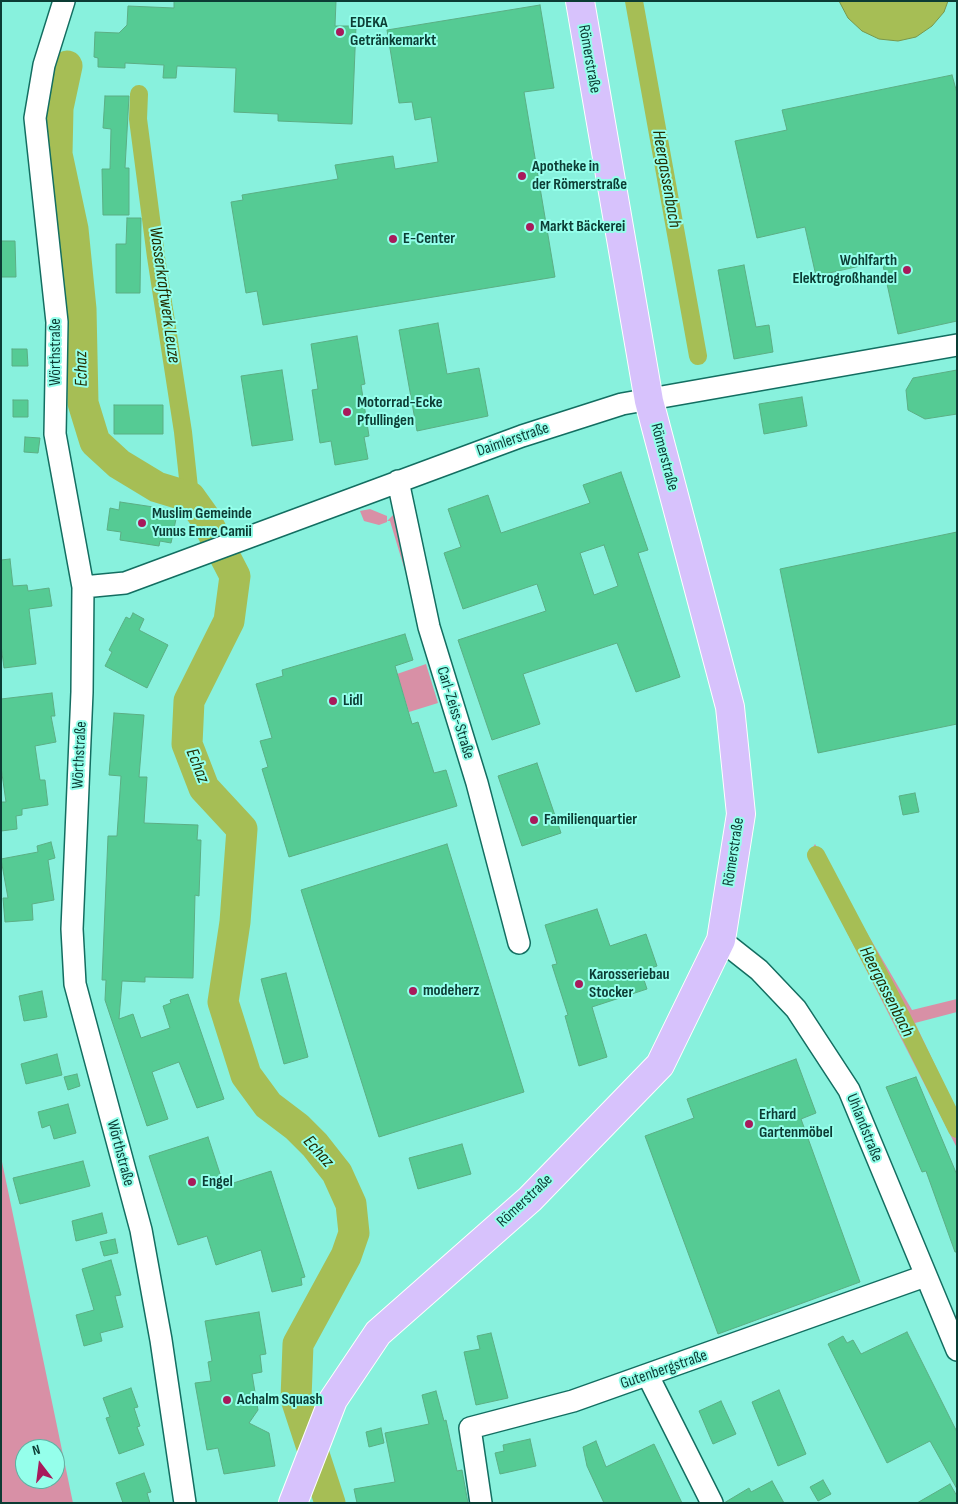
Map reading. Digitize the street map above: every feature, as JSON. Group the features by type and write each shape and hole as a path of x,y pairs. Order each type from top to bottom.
{"main road":[{"name":"Römerstraße","path":"296,1491 333,1400 378,1333 530,1198 660,1065 721,940 741,814 730,707 649,400 580,1"}],"street":[{"name":"Wörthstraße","path":"64,1 44,65 35,118 57,322 55,434 83,587 82,692 72,929 74,984 141,1230 161,1340 185,1503"},
{"name":"Daimlerstraße","path":"83,587 125,583 192,560 522,436 622,404 957,345"},
{"name":"Carl-Zeiss-Straße","path":"398,481 429,627 477,783 519,943"},
{"name":"Uhlandstraße","path":"721,940 759,970 796,1010 849,1090 957,1350"},
{"name":"Gutenbergstraße","path":"481,1503 470,1428 573,1401 648,1376 925,1276"},
{"path":"648,1376 712,1503"}],"shaded area":[{"path":"839,1 948,1 944,12 932,26 916,37 898,41 879,39 862,31 848,18"},
{"path":"370,509 387,516 387,522 379,525 364,521 360,511"},
{"path":"393,515 410,584 390,521 387,521"},
{"path":"426,664 438,703 409,712 397,674"},
{"path":"815,844 912,1010 957,999 957,1012 915,1023 957,1111 957,1148 808,856"},
{"path":"1,1157 60,1439 15,1439 15,1489 65,1489 65,1465 73,1503 1,1503"}],"building":[{"path":"174,1 336,1 335,26 356,26 352,124 278,121 278,114 234,112 236,68 177,66 176,78 163,78 164,65 125,63 125,68 98,67 98,58 94,57 95,32 119,33 127,25 128,6 174,8"},
{"name":"E-Center","path":"540,5 554,88 524,92 555,277 263,325 257,291 246,293 231,202 243,200 242,195 338,179 335,165 393,156 395,169 438,162 431,117 415,120 412,102 399,103 387,30"},
{"path":"952,75 957,93 957,321 898,334 882,261 816,276 805,227 757,238 735,141 787,130 782,110"},
{"path":"105,96 129,96 125,168 129,168 129,215 103,215 102,169 110,169 111,129 103,128"},
{"path":"127,218 141,218 140,293 116,293 116,244 126,244"},
{"path":"1,241 15,241 16,277 1,277"},
{"path":"744,265 756,327 769,325 773,352 734,359 718,270"},
{"path":"438,323 447,374 479,368 488,416 417,431 399,330"},
{"path":"357,336 365,384 361,385 369,436 364,437 368,459 335,465 331,441 320,443 312,390 318,389 311,344"},
{"path":"12,349 27,349 28,366 12,366"},
{"path":"282,370 293,440 252,446 241,376"},
{"path":"957,370 957,414 925,419 908,410 906,390 913,378"},
{"path":"802,397 807,426 764,434 759,404"},
{"path":"13,400 28,400 28,417 13,417"},
{"path":"114,405 163,405 163,434 114,434"},
{"path":"25,437 40,438 38,453 24,452"},
{"path":"621,472 648,550 638,553 680,677 636,692 617,643 523,674 540,724 492,740 458,640 546,611 537,584 463,609 444,553 461,547 448,509 488,495 501,533 590,503 583,485","holes":["604,545 618,586 594,595 580,553"]},
{"name":"Muslim Gemeinde Yunus Emre Camii","path":"120,502 167,509 165,517 176,519 171,543 160,541 159,546 120,540 121,532 107,530 110,508 119,510"},
{"path":"957,532 957,724 818,753 780,569"},
{"path":"10,559 13,586 27,585 28,591 49,588 52,606 29,609 36,664 4,668 1,645 1,560"},
{"path":"133,613 144,619 139,630 168,645 147,688 105,666 112,652 109,650 126,617 130,619"},
{"path":"405,634 413,660 395,666 412,724 418,722 434,773 446,770 457,806 289,857 262,769 268,767 260,741 272,738 256,684 283,676 282,670"},
{"path":"52,693 55,716 51,716 56,742 35,746 40,780 45,780 48,805 22,809 22,815 16,816 17,829 1,831 1,802 6,802 1,767 1,699"},
{"path":"114,713 144,715 139,777 147,777 144,823 198,825 197,840 201,840 199,896 195,895 193,978 145,977 145,982 122,981 119,1019 133,1014 141,1038 170,1028 163,1006 171,1003 170,1000 188,994 224,1099 197,1108 179,1062 152,1072 168,1119 147,1126 105,1000 106,980 102,980 108,836 117,836 121,776 109,775"},
{"path":"537,763 561,833 522,846 498,776"},
{"path":"915,793 919,812 903,815 899,796"},
{"path":"51,842 55,858 48,860 54,900 32,904 33,920 5,922 3,898 8,898 1,859 38,852 37,846"},
{"name":"modeherz","path":"447,844 524,1092 379,1137 301,890"},
{"path":"597,909 610,946 646,934 657,966 641,971 647,989 592,1007 607,1057 579,1066 565,1016 568,1015 552,965 557,964 545,925"},
{"path":"286,973 308,1057 284,1064 261,979"},
{"path":"42,991 47,1017 24,1021 19,996"},
{"path":"57,1054 62,1075 26,1084 21,1064"},
{"path":"796,1059 816,1113 801,1119 860,1282 718,1334 645,1136 694,1118 687,1099"},
{"path":"77,1074 80,1086 68,1090 64,1077"},
{"path":"916,1077 957,1175 957,1252 955,1252 926,1171 922,1172 886,1087"},
{"path":"68,1104 76,1133 54,1139 50,1125 42,1128 38,1112"},
{"path":"208,1137 224,1186 271,1171 305,1277 301,1278 302,1285 272,1292 261,1250 216,1265 207,1236 178,1245 149,1156"},
{"path":"462,1144 471,1174 418,1189 409,1158"},
{"path":"83,1161 90,1186 20,1204 13,1178"},
{"path":"102,1213 107,1233 76,1241 72,1221"},
{"path":"115,1239 118,1253 104,1256 100,1242"},
{"path":"111,1260 121,1295 115,1296 123,1327 100,1333 102,1341 84,1346 76,1315 94,1310 82,1269"},
{"name":"Achalm Squash","path":"259,1312 266,1354 260,1355 262,1372 252,1374 258,1410 249,1423 269,1433 275,1466 224,1474 218,1448 207,1450 195,1383 211,1381 208,1362 212,1361 205,1321"},
{"path":"907,1332 957,1432 957,1489 930,1441 887,1463 828,1344 843,1336 847,1343 853,1340 861,1354"},
{"path":"491,1333 508,1398 476,1405 464,1352 480,1349 477,1336"},
{"path":"131,1388 138,1407 134,1408 140,1426 137,1427 144,1445 119,1454 106,1418 110,1417 103,1398"},
{"path":"779,1390 806,1454 778,1466 752,1402"},
{"path":"436,1391 444,1421 446,1420 457,1471 462,1470 468,1503 357,1503 354,1489 395,1482 385,1433 429,1424 422,1395"},
{"path":"721,1401 736,1434 713,1444 699,1411"},
{"path":"381,1428 384,1443 369,1447 366,1432"},
{"path":"530,1439 536,1466 500,1474 495,1453 504,1451 503,1445"},
{"path":"596,1441 606,1467 654,1444 682,1503 604,1503 587,1466 583,1447"},
{"path":"144,1473 151,1492 147,1493 150,1503 123,1503 116,1483"},
{"path":"823,1480 831,1494 818,1501 810,1487"},
{"path":"772,1481 784,1503 724,1503 749,1488 751,1492"},
{"path":"950,1484 957,1496 957,1503 917,1503"}],"waterway":[{"name":"Heergassenbach","path":"634,1 698,356"},
{"name":"Echaz","path":"67,66 58,108 57,154 73,229 81,309 83,403 95,442 119,464 157,487 190,497 205,518 235,576 229,621 189,701 187,744 204,788 242,829 235,922 223,1002 246,1075 268,1105 297,1127 315,1145 337,1173 351,1204 354,1233 346,1256 298,1344 296,1399 330,1503"},
{"name":"Wasserkraftwerk Leuze","path":"139,94 138,119 156,257 183,432 190,497"},
{"name":"Heergassenbach","path":"816,855 903,1020 957,1129"}],"place":[{"name":"EDEKA Getränkemarkt","path":"340,32"},
{"name":"Apotheke in der Römerstraße","path":"522,176"},
{"name":"Markt Bäckerei","path":"530,227"},
{"name":"E-Center","path":"393,239"},
{"name":"Wohlfarth Elektrogroßhandel","path":"907,270"},
{"name":"Motorrad-Ecke Pfullingen","path":"347,412"},
{"name":"Muslim Gemeinde Yunus Emre Camii","path":"142,523"},
{"name":"Lidl","path":"333,701"},
{"name":"Familienquartier","path":"534,820"},
{"name":"Karosseriebau Stocker","path":"579,984"},
{"name":"modeherz","path":"413,991"},
{"name":"Erhard Gartenmöbel","path":"749,1124"},
{"name":"Engel","path":"192,1182"},
{"name":"Achalm Squash","path":"227,1400"}]}
